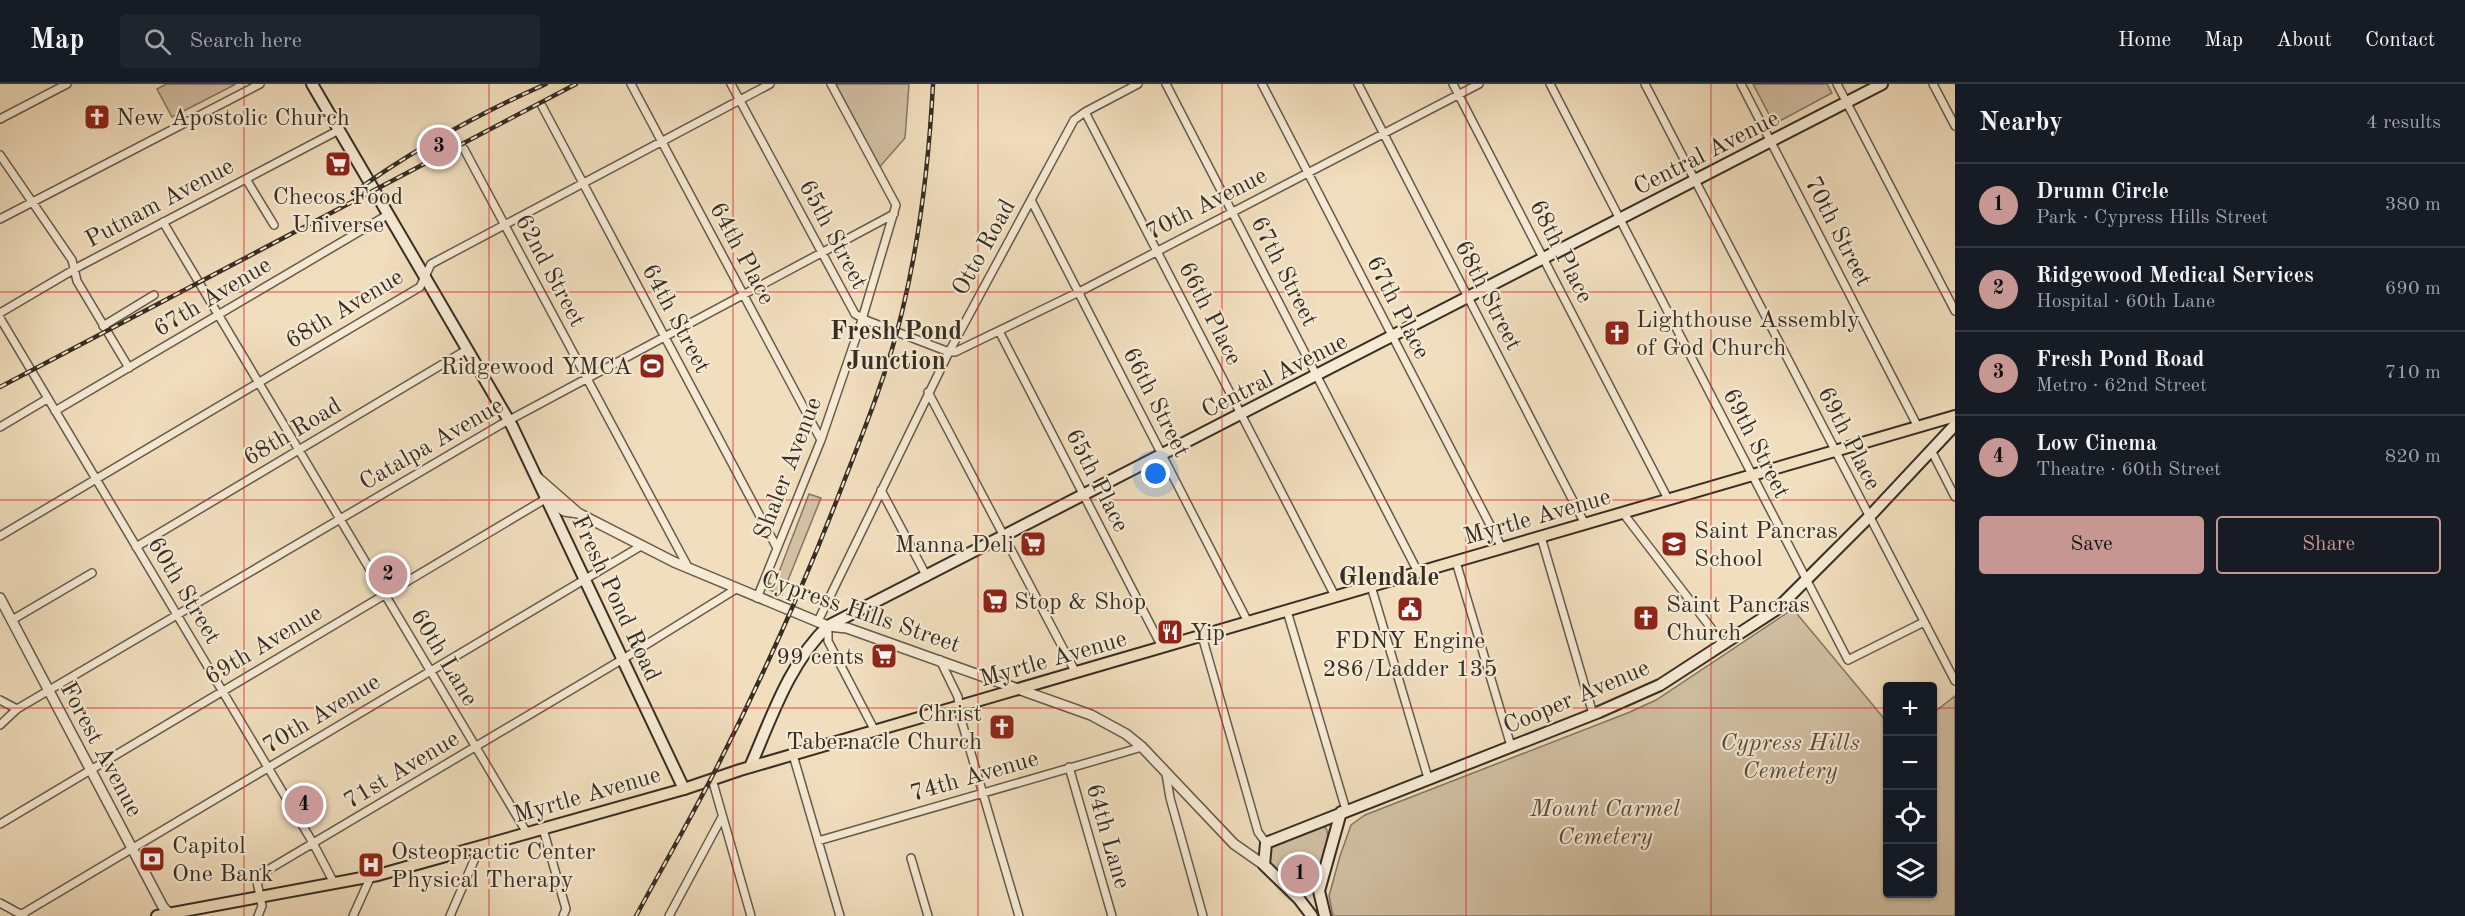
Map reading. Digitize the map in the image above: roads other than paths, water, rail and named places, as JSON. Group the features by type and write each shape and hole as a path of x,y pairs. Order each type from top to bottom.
{"main road":[{"name":"Fresh Pond Road","path":"312,84 509,420 684,789"},
{"name":"Central Avenue","path":"750,767 799,661 823,624 927,577 1006,537 1882,84"},
{"name":"Myrtle Avenue","path":"157,916 371,876 527,833 1955,416"},
{"name":"Cooper Avenue","path":"1266,843 1593,714 1660,685 1777,609 1869,518 1955,425"},
{"path":"1325,916 1319,891 1344,811"},
{"path":"1264,865 1266,843"},
{"name":"Cypress Hills Street","path":"1264,865 1299,899 1312,916"},
{"path":"1299,899 1311,898 1319,891"}],"street":[{"path":"0,119 67,84"},
{"path":"0,219 260,84"},
{"name":"64th Place","path":"630,84 821,440"},
{"name":"65th Street","path":"731,84 855,314 949,352"},
{"name":"68th Avenue","path":"0,536 420,287 430,264 770,84"},
{"path":"831,84 895,203 894,214"},
{"name":"Otto Road","path":"823,624 881,489 928,392 1074,120 1138,84"},
{"name":"67th Street","path":"1166,84 1419,572"},
{"name":"67th Place","path":"1262,84 1502,548"},
{"name":"68th Street","path":"1358,84 1585,524"},
{"name":"68th Place","path":"1454,84 1668,500"},
{"name":"70th Avenue","path":"949,352 955,352 1079,292 1479,84"},
{"name":"69th Street","path":"1550,84 1848,660 1924,622"},
{"name":"69th Place","path":"1645,84 1954,681"},
{"name":"70th Street","path":"1741,84 1918,427"},
{"path":"1837,84 1955,311"},
{"path":"1933,84 1955,126"},
{"name":"64th Street","path":"542,106 777,548"},
{"name":"66th Place","path":"1085,112 1335,596"},
{"name":"Putnam Avenue","path":"0,313 74,269 339,130"},
{"name":"62nd Street","path":"464,149 688,568"},
{"path":"0,155 72,260 77,280 129,368"},
{"path":"246,179 274,225"},
{"name":"66th Street","path":"1031,200 1248,622"},
{"name":"67th Avenue","path":"55,411 389,214"},
{"name":"Catalpa Avenue","path":"0,725 17,709 509,420 894,214"},
{"name":"Shaler Avenue","path":"758,598 821,440 894,214"},
{"name":"60th Lane","path":"163,222 527,833"},
{"path":"103,326 154,295"},
{"name":"60th Street","path":"0,318 313,843 334,883"},
{"name":"65th Place","path":"999,331 1162,647"},
{"name":"68th Road","path":"136,547 468,349"},
{"path":"928,392 1076,673"},
{"path":"0,427 47,399"},
{"path":"1932,452 1955,497"},
{"name":"Cypress Hills Street","path":"536,476 578,513 641,546 736,589 823,624 847,628 1091,716 1126,734 1142,747 1234,844 1264,865"},
{"path":"881,489 927,577"},
{"name":"Cypress Hills Street","path":"547,498 564,511 578,513"},
{"name":"69th Avenue","path":"0,824 547,498"},
{"path":"1623,513 1724,645"},
{"path":"1541,537 1593,714"},
{"name":"70th Avenue","path":"23,915 641,546"},
{"path":"1456,562 1511,746"},
{"path":"12,620 92,573"},
{"path":"1371,586 1428,778"},
{"name":"71st Avenue","path":"260,897 256,877 623,659 736,589"},
{"name":"Forest Avenue","path":"1,603 92,769 163,907 171,915"},
{"path":"1287,611 1344,811"},
{"path":"823,624 828,641 875,731"},
{"path":"1202,636 1258,832 1266,843"},
{"path":"940,660 958,697 1019,916"},
{"path":"0,700 17,709"},
{"name":"74th Avenue","path":"818,841 1142,747"},
{"path":"793,755 840,916"},
{"name":"64th Lane","path":"1069,767 1112,916"},
{"path":"1166,774 1170,798 1203,916"},
{"path":"712,779 751,916"},
{"path":"669,916 722,817"},
{"path":"543,828 566,909 562,916"},
{"path":"450,916 476,856 474,847"},
{"path":"911,858 928,916"},
{"path":"353,916 371,876"},
{"path":"258,916 262,906 260,897"},
{"path":"0,903 23,915"}],"railway":[{"path":"353,193 446,134 546,84"},
{"path":"0,387 576,84"},
{"path":"636,916 710,780 770,658 815,554 876,399 896,334 914,256 926,170 933,84"}],"place":[{"name":"New Apostolic Church","path":"97,117"},
{"name":"Fresh Pond Road","path":"439,147"},
{"name":"Checos Food Universe","path":"338,164"},
{"name":"Lighthouse Assembly of God Church","path":"1617,333"},
{"name":"Ridgewood YMCA","path":"652,366"},
{"name":"Manna Deli","path":"1033,544"},
{"name":"Saint Pancras School","path":"1674,544"},
{"name":"Ridgewood Medical Services","path":"388,575"},
{"name":"Stop & Shop","path":"995,601"},
{"name":"FDNY Engine 286/Ladder 135","path":"1410,609"},
{"name":"Saint Pancras Church","path":"1646,618"},
{"name":"Yip","path":"1170,632"},
{"name":"99 cents","path":"884,656"},
{"name":"Christ Tabernacle Church","path":"1002,727"},
{"name":"Low Cinema","path":"304,805"},
{"name":"Capitol One Bank","path":"152,859"},
{"name":"Osteopractic Center Physical Therapy","path":"371,865"},
{"name":"Drumn Circle","path":"1300,874"}],"district":[{"name":"Fresh Pond Junction","path":"896,345"},
{"name":"Glendale","path":"1389,576"}],"park label":[{"name":"Cypress Hills Cemetery","path":"1790,756"},
{"name":"Mount Carmel Cemetery","path":"1605,822"}]}
